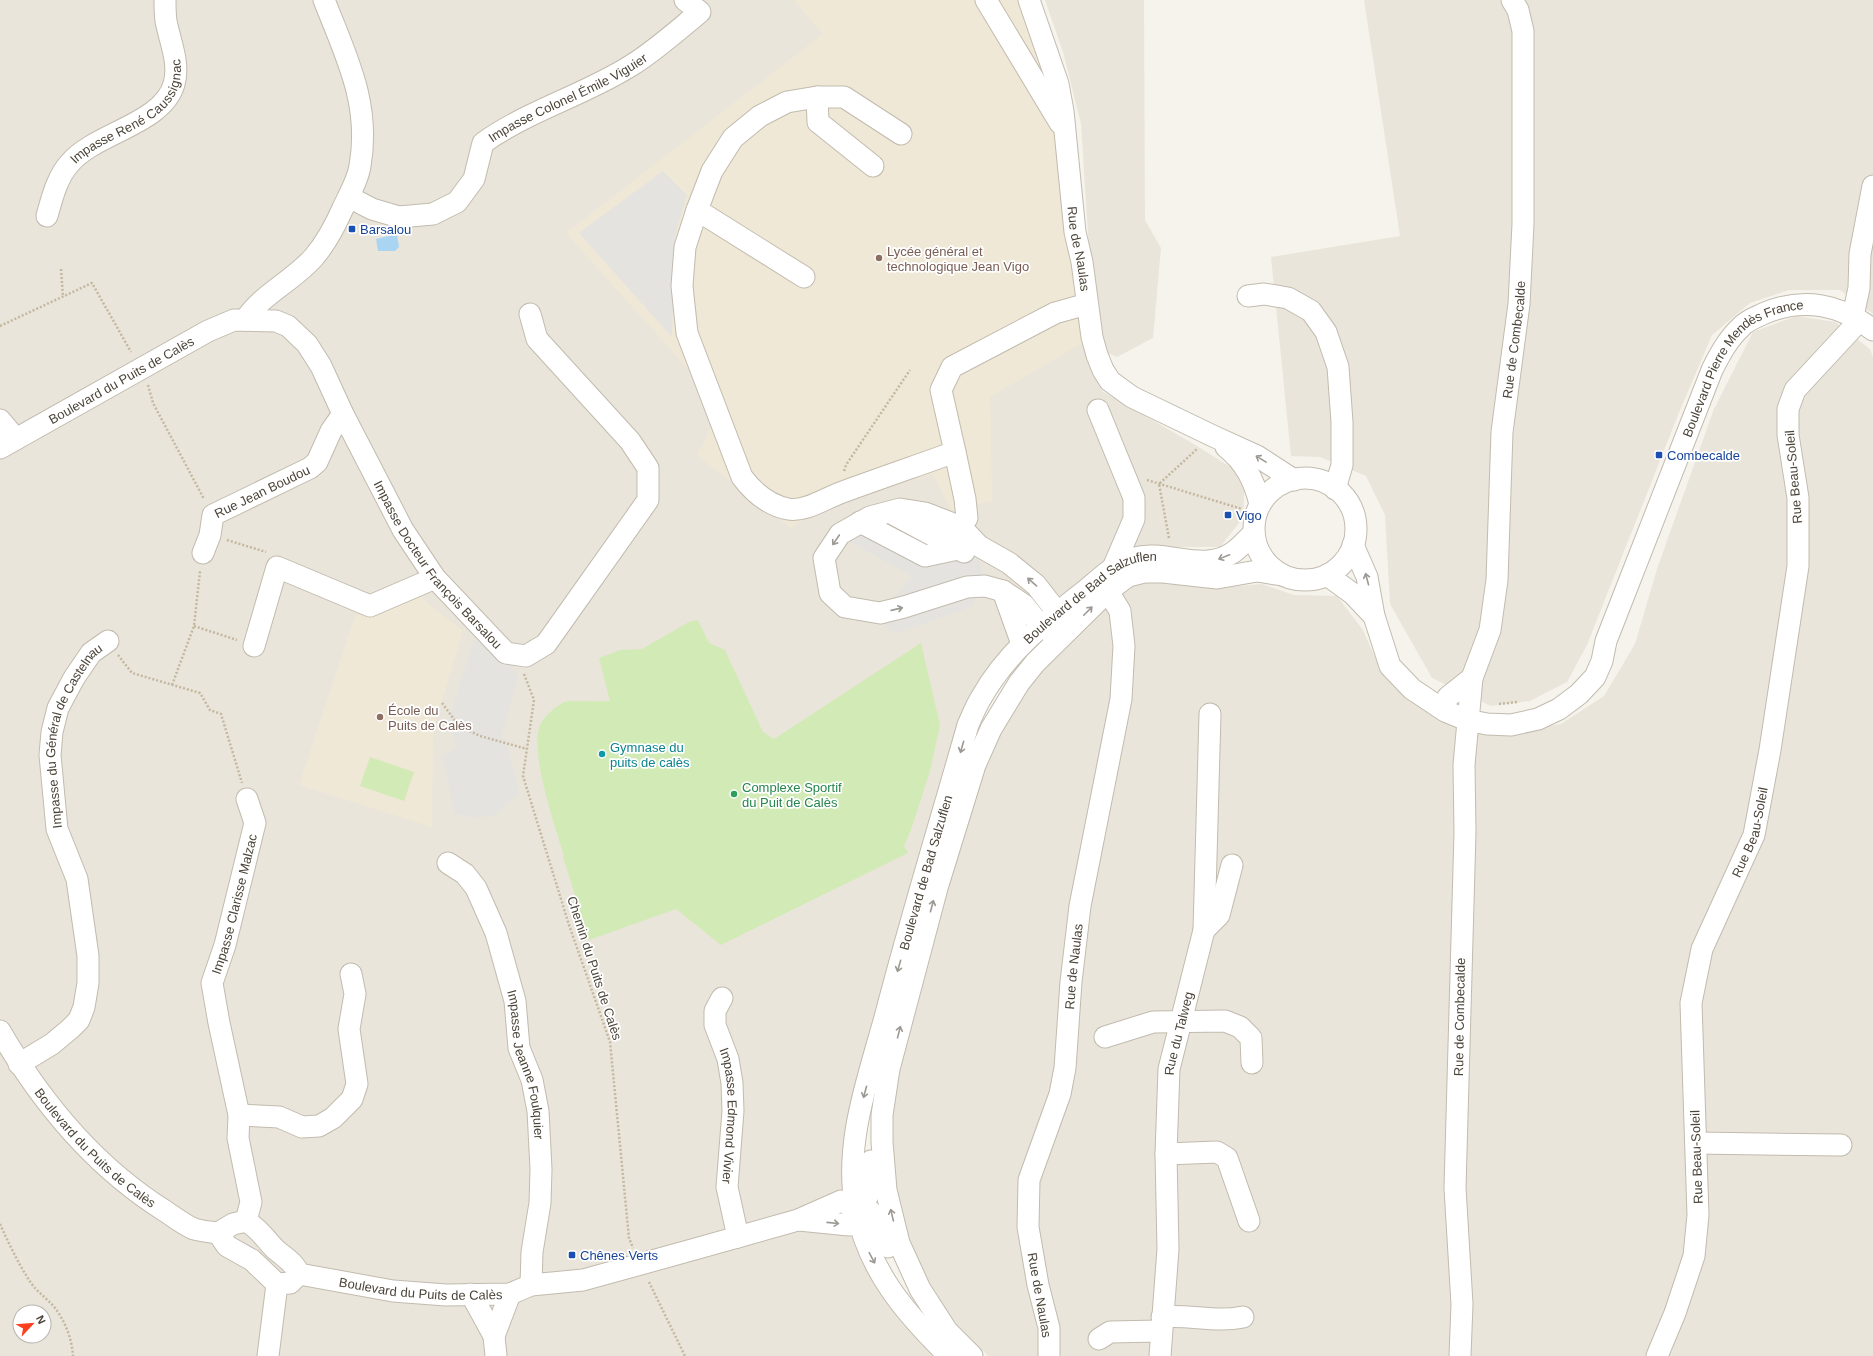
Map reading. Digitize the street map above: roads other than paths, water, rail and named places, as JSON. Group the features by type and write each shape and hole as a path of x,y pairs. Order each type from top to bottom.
{"street":[{"name":"Impasse René Caussignac","path":"47,216 54,190 69,163 82,151 131,125 168,100 174,84 177,66 166,20 165,0"},
{"path":"245,320 253,308 292,278 314,257 332,232 349,197 360,167 363,134 360,102 354,76 324,0"},
{"path":"986,0 1066,132"},
{"name":"Rue de Naulas","path":"1029,0 1058,84 1066,132 1072,211 1087,304 1097,355 1103,370 1110,380 1132,397 1257,456 1294,480"},
{"name":"Rue de Combecalde","path":"1460,1356 1462,1304 1455,1188 1464,832 1464,765 1469,700 1490,630 1497,580 1502,432 1519,296 1523,224 1523,31 1518,10 1512,0"},
{"name":"Impasse Colonel Émile Viguier","path":"349,197 372,209 400,218 433,214 457,202 474,179 483,143 504,128 600,82 632,64 699,4"},
{"path":"817,97 818,122 873,166"},
{"path":"901,134 844,97 817,97 787,102 760,116 733,138 712,171 696,210 685,247 682,286 687,332 742,477 753,491 769,503 789,509 801,509 837,494 955,452"},
{"path":"1862,323 1859,288 1860,254 1873,186"},
{"path":"696,210 804,277"},
{"path":"276,321 292,278"},
{"path":"1248,296 1264,294 1288,298 1311,311 1326,332 1338,367 1342,422 1342,465 1335,489"},
{"name":"Boulevard Pierre Mendès France","path":"1382,642 1396,661 1419,681 1448,697 1469,700 1486,712 1505,713 1525,711 1545,705 1561,696 1588,670 1606,641 1712,370 1724,347 1742,325 1778,307 1800,303 1824,306 1862,323"},
{"path":"961,527 967,518 965,499 941,390 952,367 1055,313 1087,304"},
{"name":"Impasse Docteur François Barsalou","path":"276,321 288,326 307,344 321,366 343,414 403,530 436,578 506,653 526,656 546,644 648,500 648,468 630,441 537,339 530,314"},
{"name":"Boulevard du Puits de Calès","path":"8,443 208,331 234,320 276,321"},
{"name":"Rue Beau-Soleil","path":"1657,1356 1675,1314 1694,1256 1698,1215 1691,1004 1702,949 1754,835 1770,750 1798,566 1798,498 1788,435 1788,409 1795,390 1862,323"},
{"path":"1098,410 1134,498 1134,519 1107,579"},
{"name":"Rue Jean Boudou","path":"208,534 317,462 331,431 343,414"},
{"path":"0,420 8,443"},
{"name":"Rue de Naulas","path":"1213,436 1235,454 1247,468 1256,487 1257,517"},
{"path":"1309,479 1322,482 1335,489 1346,500 1353,515 1356,531 1353,544 1343,562 1327,575 1312,580 1297,580 1282,575 1264,560 1258,550 1257,517 1269,493 1281,484 1294,480 1309,479"},
{"path":"1054,629 1024,605 1003,591 985,586 967,587 880,613 845,607 830,593 824,558 840,534 865,519 900,509 925,513 961,527 979,546 1009,563 1036,585 1057,612"},
{"path":"890,512 968,554 979,546"},
{"name":"Boulevard de Bad Salzuflen","path":"972,1356 947,1331 920,1289 899,1243 886,1190 882,1151 882,1114 889,1069 937,888 976,765 991,729 1019,683 1035,663 1054,629 1107,579 1132,558 1146,556 1213,561 1231,554 1257,517"},
{"path":"865,519 938,550 958,549"},
{"name":"Boulevard Pierre Mendès France","path":"1353,544 1367,577 1374,616 1390,666 1412,689 1445,711 1469,700"},
{"path":"254,646 277,567 370,606 436,578"},
{"name":"Boulevard de Bad Salzuflen","path":"1054,629 1057,612 1107,579 1144,572 1163,572 1217,578 1257,571 1282,575"},
{"name":"Boulevard Pierre Mendès France","path":"1327,575 1354,594 1374,616"},
{"name":"Rue de Naulas","path":"1049,1356 1049,1328 1038,1285 1028,1227 1029,1180 1060,1094 1064,1068 1071,982 1080,906 1121,699 1124,646 1120,611 1107,579"},
{"path":"1003,591 1022,644"},
{"name":"Boulevard de Bad Salzuflen","path":"949,1356 927,1334 894,1296 869,1253 856,1208 852,1171 854,1138 862,1101 899,965 966,733 980,698 1002,666 1022,644 1054,629"},
{"name":"Impasse du Général de Castelnau","path":"19,1064 52,1044 70,1029 79,1020 84,1007 88,983 88,956 77,880 57,829 50,755 52,732 58,708 74,678 91,653 108,641"},
{"path":"1448,697 1469,700"},
{"name":"Rue du Talweg","path":"1160,1356 1161,1324 1168,1249 1166,1154 1169,1069 1204,930 1210,714"},
{"name":"Impasse Clarisse Malzac","path":"246,1221 251,1202 238,1138 239,1115 212,983 225,945 255,823 247,799"},
{"name":"Impasse Jeanne Foulquier","path":"448,863 465,874 476,888 496,933 515,1001 519,1048 532,1080 538,1111 541,1169 540,1203 532,1252 531,1285"},
{"path":"1204,930 1219,915 1232,865"},
{"path":"239,1115 279,1117 302,1127 318,1126 333,1118 352,1099 357,1084 349,1028 355,994 351,974"},
{"name":"Impasse Edmond Vivier","path":"722,998 715,1011 716,1025 728,1059 732,1083 733,1111 728,1187 738,1237"},
{"path":"1105,1038 1153,1022 1226,1021 1240,1027 1251,1038 1252,1063"},
{"name":"Boulevard du Puits de Calès","path":"0,1031 19,1064 43,1099 77,1137 109,1168 149,1201 194,1229 218,1233"},
{"path":"856,1208 865,1201 874,1183 870,1150 871,1118 889,1069"},
{"path":"1696,1143 1841,1146"},
{"path":"1166,1154 1217,1152 1227,1158 1249,1221"},
{"name":"Boulevard du Puits de Calès","path":"299,1274 393,1291 446,1295 510,1294 531,1285 583,1280 738,1237 798,1220 841,1201 856,1208 869,1210 878,1220 906,1291 947,1331"},
{"path":"246,1221 258,1228 274,1248 296,1267 299,1274 290,1283 277,1284 252,1260 226,1246 218,1233 233,1224 246,1221"},
{"path":"268,1356 277,1284"},
{"path":"472,1294 494,1336 496,1356"},
{"path":"494,1336 510,1294"},
{"path":"1099,1339 1110,1332 1161,1324 1177,1316 1228,1320 1243,1317"}],"water":[{"path":"397,234 399,247 395,251 378,251 376,239"}],"place":[{"name":"Barsalou","path":"352,229"},
{"name":"Lycée général et technologique Jean Vigo","path":"879,258"},
{"name":"Combecalde","path":"1659,455"},
{"name":"Vigo","path":"1228,515"},
{"name":"École du Puits de Calès","path":"380,717"},
{"name":"Gymnase du puits de calès","path":"602,754"},
{"name":"Complexe Sportif du Puit de Calès","path":"734,794"},
{"name":"Chênes Verts","path":"572,1255"}]}
